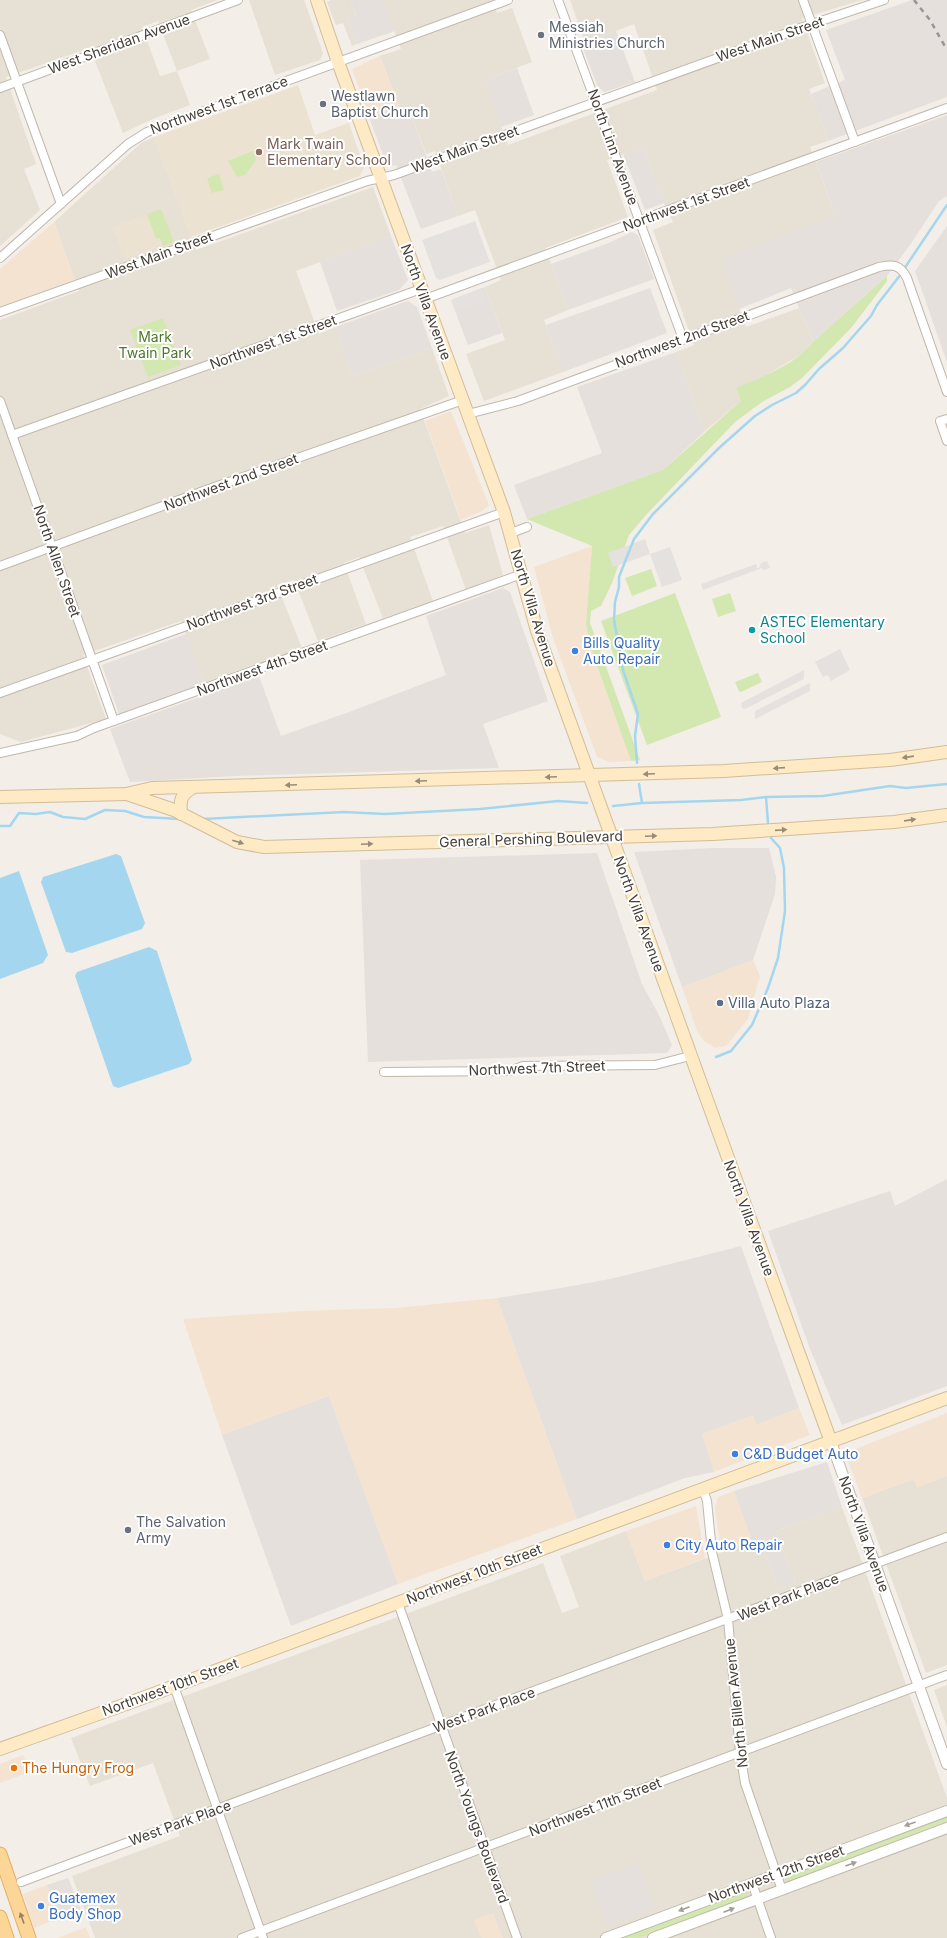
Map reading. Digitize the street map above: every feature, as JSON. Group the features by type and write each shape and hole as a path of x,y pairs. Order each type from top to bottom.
{"main road":[{"path":"312,0 320,14"},
{"path":"317,0 320,14"},
{"name":"North Villa Avenue","path":"320,14 504,512 538,631 690,1056 831,1442"},
{"name":"General Pershing Boulevard","path":"0,797 126,794 152,788 724,771 890,760 947,752"},
{"path":"181,814 180,802 182,795 192,788"},
{"name":"General Pershing Boulevard","path":"126,794 166,806 237,842 264,847 765,831 894,822 947,815"},
{"name":"Northwest 10th Street","path":"0,1749 398,1603 947,1398"},
{"path":"0,1854 9,1876 29,1938"},
{"path":"0,1918 7,1938"}],"street":[{"name":"West Sheridan Avenue","path":"0,88 238,0"},
{"path":"338,62 508,0"},
{"name":"North Linn Avenue","path":"558,0 683,338"},
{"path":"803,0 855,142"},
{"name":"West Main Street","path":"0,312 367,181 394,175 596,101 884,0"},
{"path":"0,35 61,204"},
{"name":"Northwest 1st Terrace","path":"0,258 128,144 146,132 338,62"},
{"name":"Northwest 1st Street","path":"12,435 640,220 947,108"},
{"name":"Northwest 2nd Street","path":"468,414 518,401 683,338 879,267 898,267 907,278 947,392"},
{"name":"Northwest 2nd Street","path":"0,566 463,400"},
{"name":"North Allen Street","path":"0,401 114,721"},
{"path":"943,420 947,441"},
{"name":"Northwest 3rd Street","path":"0,693 504,512"},
{"path":"511,533 527,527"},
{"name":"Northwest 4th Street","path":"0,753 77,736 94,728 522,574"},
{"name":"Northwest 7th Street","path":"384,1072 510,1071 523,1066 655,1065 690,1056"},
{"name":"North Villa Avenue","path":"831,1442 947,1764"},
{"name":"North Billen Avenue","path":"703,1489 707,1501 712,1552 728,1619 740,1752 745,1783 782,1890"},
{"name":"West Park Place","path":"9,1876 218,1809 947,1537"},
{"name":"North Youngs Boulevard","path":"398,1603 517,1938"},
{"name":"Northwest 11th Street","path":"242,1938 262,1934 485,1848 947,1675"},
{"path":"174,1686 262,1934"},
{"name":"Northwest 12th Street","path":"606,1938 947,1811"},
{"name":"Northwest 12th Street","path":"654,1938 947,1828"},
{"path":"752,1883 771,1938"}],"shaded area":[{"path":"0,0 217,0 191,10 210,59 177,71 190,105 155,118 123,133 90,48 6,77 36,164 24,169 40,210 0,246","holes":["158,21 177,71 160,76 142,27"]},
{"path":"249,0 304,0 323,53 320,60 275,75"},
{"path":"331,0 350,0 356,17 348,19 357,44 352,46 343,23 336,25 327,2"},
{"path":"350,0 383,0 395,31 357,44 348,19 356,16"},
{"path":"383,0 492,0 497,13 512,8 532,62 484,80 508,145 657,90 634,24 585,43 570,0 863,0 802,18 825,83 809,89 828,141 810,147 836,216 739,309 746,327 799,308 813,342 805,352 765,376 736,388 741,401 705,431 676,352 694,345 653,230 673,222 664,203 643,147 607,160 628,217 545,248 568,310 544,320 563,372 484,401 466,354 505,340 485,287 501,280 475,210 458,216 435,151 426,154 407,103 399,106 380,56 401,49"},
{"path":"912,0 947,0 947,97 828,141 811,94 845,80 826,30"},
{"path":"616,31 635,82 604,92 597,85 582,45"},
{"path":"380,56 399,106 369,117 352,69"},
{"path":"517,68 534,115 501,127 484,80"},
{"name":"Mark Twain Elementary School","path":"298,85 315,135 349,123 364,167 360,176 191,237 154,137"},
{"path":"407,103 432,172 441,169 458,216 421,229 396,165 393,166 386,163 369,117"},
{"path":"947,115 947,196 939,201 910,245 887,276 813,342 791,288 739,309 721,259 836,216 816,162"},
{"path":"154,137 196,250 373,187 391,236 296,271 319,334 335,327 352,377 432,348 449,396 420,409 465,533 489,525 503,575 466,590 443,526 410,537 433,601 383,618 359,557 344,563 366,624 318,641 294,580 277,585 302,648 204,684 181,621 83,655 106,719 21,742 0,734 0,320 79,291 54,222 141,143"},
{"path":"643,147 664,203 645,210 623,154"},
{"path":"161,209 174,242 125,260 112,227"},
{"path":"475,221 490,262 440,280 436,278 422,240"},
{"path":"54,222 75,280 0,307 0,269"},
{"path":"947,226 947,362 915,271"},
{"path":"632,232 638,235 654,279 568,310 551,264 606,244"},
{"path":"391,236 408,280 399,290 337,311 320,262"},
{"path":"485,287 502,333 468,345 451,300"},
{"path":"482,288 487,301 464,307 464,309 458,312 453,299"},
{"path":"650,288 667,333 563,372 546,325"},
{"path":"408,301 417,307 432,348 352,377 335,327"},
{"path":"676,352 705,431 663,470 527,519 514,485 602,453 577,387"},
{"path":"451,411 489,505 482,511 461,520 425,421"},
{"path":"645,539 650,554 613,567 608,553"},
{"name":"Bills Quality Auto Repair","path":"592,546 586,625 593,654 631,761 609,762 597,757 553,638 534,567"},
{"path":"670,547 682,580 662,587 650,554"},
{"path":"767,561 770,568 763,570 762,568 703,590 701,584 756,564 757,568 759,568 761,563"},
{"path":"503,588 510,592 548,701 483,724 499,768 235,776 130,782 110,729 259,676 281,736 349,712 446,675 426,616"},
{"path":"186,634 204,684 119,714 102,665"},
{"path":"840,649 850,670 831,681 828,675 823,677 815,662"},
{"path":"804,670 804,679 745,709 742,708 741,703"},
{"path":"810,683 810,691 755,719 755,711"},
{"path":"713,848 769,848 776,877 775,894 753,960 682,987 634,852"},
{"path":"597,853 642,984 660,1017 672,1045 667,1053 368,1062 360,860"},
{"name":"Villa Auto Plaza","path":"753,960 760,976 748,1019 726,1046 715,1048 704,1041 697,1031 682,987"},
{"path":"947,1179 947,1386 842,1425 810,1349 768,1231 890,1191 895,1206"},
{"path":"741,1246 799,1408 756,1425 753,1415 702,1434 714,1472 685,1478 577,1519 497,1298 615,1278"},
{"path":"497,1298 577,1519 398,1584 329,1396 222,1435 183,1319 302,1311 395,1308"},
{"path":"329,1396 398,1584 291,1626 222,1435"},
{"name":"C&D Budget Auto","path":"799,1408 810,1435 714,1472 701,1434 753,1415 756,1425"},
{"path":"947,1413 947,1476 917,1488 914,1479 862,1498 845,1453"},
{"path":"827,1462 842,1507 776,1531 796,1583 778,1589 760,1538 752,1541 734,1491"},
{"path":"947,1476 947,1665 926,1673 862,1498 914,1479 917,1487"},
{"path":"734,1491 752,1541 721,1552 715,1508 718,1497"},
{"name":"City Auto Repair","path":"696,1506 705,1558 645,1581 626,1531"},
{"path":"842,1507 947,1798 947,1938 95,1938 72,1876 180,1836 153,1763 90,1786 71,1738 543,1563 562,1613 579,1607 560,1556 626,1531 645,1581 760,1538 778,1589 796,1583 776,1531"},
{"path":"947,1685 947,1727 934,1690"},
{"name":"The Hungry Frog","path":"23,1755 30,1772 0,1783 0,1764"},
{"path":"639,1863 656,1909 608,1927 590,1881"},
{"path":"68,1878 81,1910 59,1918 47,1885"},
{"name":"Guatemex Body Shop","path":"47,1885 59,1918 34,1928 23,1894"},
{"path":"493,1913 503,1938 481,1938 474,1920"},
{"path":"86,1927 90,1938 57,1938"}],"green space":[{"path":"253,151 256,160 245,175 237,177 228,161"},
{"path":"219,174 224,190 212,193 207,178"},
{"path":"161,209 174,242 163,246 160,238 156,239 147,214"},
{"path":"887,276 887,281 851,328 802,378 790,387 762,402 735,422 646,515 629,535 612,583 601,606 591,611 590,623 640,760 631,761 593,654 586,625 592,546 527,519 663,470 741,401 736,388 778,370 788,364 806,350"},
{"name":"Mark Twain Park","path":"163,318 181,365 148,377 130,330"},
{"path":"651,569 657,586 632,596 625,578"},
{"path":"675,593 721,717 647,745 601,621"},
{"path":"730,593 736,611 718,617 712,599"},
{"path":"758,673 762,682 741,692 739,691 735,682"},
{"path":"947,1816 947,1824 789,1882 785,1880 786,1876"},
{"path":"746,1891 748,1893 746,1898 639,1938 619,1938"}],"water":[{"path":"116,854 121,856 145,923 142,929 72,953 66,952 41,882 43,877"},
{"path":"19,871 48,955 43,963 0,979 0,878"},
{"path":"149,947 157,951 192,1060 189,1064 118,1088 113,1086 75,976 77,972"}],"waterway":[{"path":"904,269 947,205"},
{"path":"637,763 635,736 638,714 623,670 614,620 619,577 634,539 653,514 719,448 755,416 772,405 796,393 819,369 843,348 871,316 877,305 901,274"},
{"path":"639,784 642,803"},
{"path":"613,806 642,803 741,800 766,797 823,796 890,786 906,788 947,784"},
{"path":"766,797 768,823"},
{"path":"203,819 344,812 385,814 480,809 558,801 587,803"},
{"path":"0,826 10,826 19,813 36,814 50,812 63,817 85,819 105,810 125,811 144,817 180,819"},
{"path":"716,1057 731,1051 752,1025 768,988 778,958 785,911 784,868 780,848 771,838"}],"railway":[{"path":"914,0 930,20 947,50"}],"place":[{"name":"Messiah Ministries Church","path":"541,35"},
{"name":"Westlawn Baptist Church","path":"323,104"},
{"name":"Mark Twain Elementary School","path":"259,152"},
{"name":"ASTEC Elementary School","path":"752,630"},
{"name":"Bills Quality Auto Repair","path":"575,651"},
{"name":"Villa Auto Plaza","path":"720,1003"},
{"name":"C&D Budget Auto","path":"735,1454"},
{"name":"The Salvation Army","path":"128,1530"},
{"name":"City Auto Repair","path":"667,1545"},
{"name":"The Hungry Frog","path":"14,1768"},
{"name":"Guatemex Body Shop","path":"41,1906"}]}
